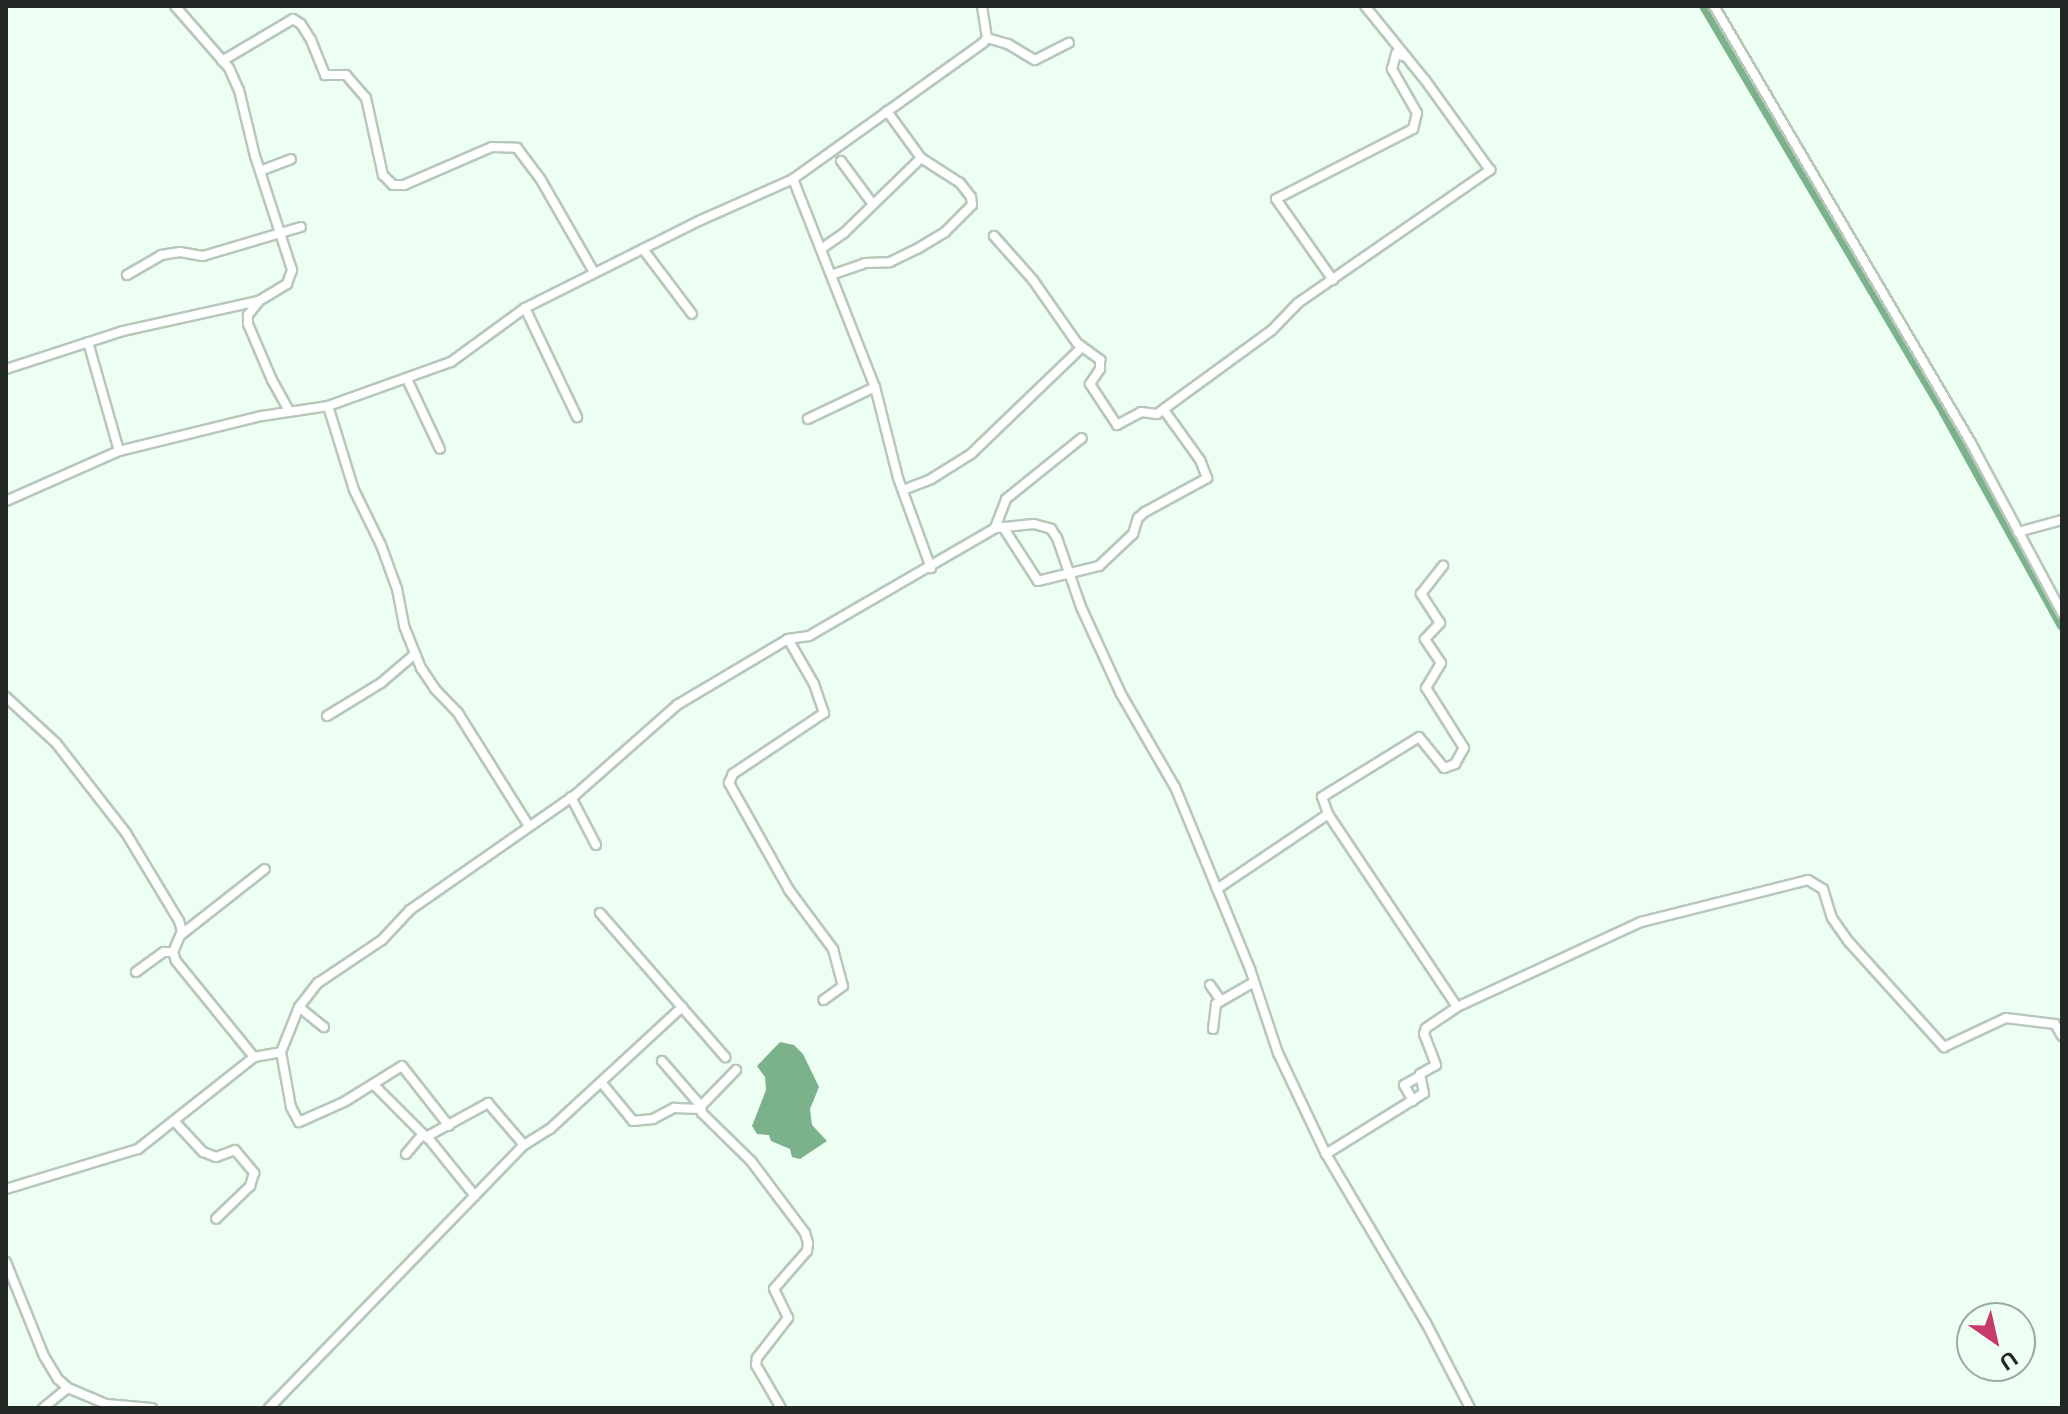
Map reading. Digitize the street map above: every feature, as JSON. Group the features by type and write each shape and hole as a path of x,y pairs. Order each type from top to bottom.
{"street":[{"path":"6,369 88,342 259,301 287,284 291,276 239,90 222,61 175,6"},
{"path":"982,6 987,38"},
{"path":"994,236 1033,280 1053,313 1102,365 1090,384 1117,425 1141,412 1152,415 1164,410 1272,330 1298,303 1490,170 1365,6"},
{"path":"1714,6 1971,443 2062,613"},
{"path":"222,61 293,19 301,24 311,40 325,75 346,75 366,98 383,175 393,185 404,185 492,147 517,148 541,180 594,272"},
{"path":"987,38 1008,44 1035,60 1069,43"},
{"path":"6,501 119,451 289,411 328,406 451,362 525,308 594,272 793,179 836,155 887,111 987,38"},
{"path":"1333,280 1276,199 1413,129 1417,113 1395,81 1392,69 1396,54 1406,57"},
{"path":"831,275 865,263 890,262 917,249 945,232 972,205 971,197 960,183 921,158 887,111"},
{"path":"836,155 872,203"},
{"path":"821,249 844,233 921,158"},
{"path":"260,171 291,159"},
{"path":"793,179 875,387 903,490 931,568"},
{"path":"127,275 161,255 180,252 203,256 301,227"},
{"path":"643,249 692,314"},
{"path":"259,301 248,315 248,324 289,411"},
{"path":"525,308 577,417"},
{"path":"88,342 119,451"},
{"path":"903,490 931,479 971,454 1082,347"},
{"path":"407,379 440,449"},
{"path":"808,419 875,387"},
{"path":"328,406 354,490 381,545 397,589 404,626 415,654 435,689 458,713 529,826"},
{"path":"1082,438 1006,499 999,527 1038,581 1099,566 1133,534 1138,518 1145,512 1207,478 1200,460 1164,410"},
{"path":"2018,532 2062,520"},
{"path":"449,1126 402,1066 374,1085 299,1122 291,1107 281,1052 299,1007 318,983 382,940 410,910 571,797 677,705 788,639 809,636 999,527 1034,524 1051,529 1081,607 1121,694 1175,787 1254,982 1278,1053 1326,1154 1426,1323 1470,1408"},
{"path":"1443,566 1421,594 1440,623 1425,639 1441,663 1426,688 1464,748 1455,764 1444,768 1419,737 1322,797 1328,814 1457,1007"},
{"path":"788,639 814,684 824,713 733,774 729,783 789,890 833,949 843,986 824,1000"},
{"path":"327,716 381,683 415,654"},
{"path":"6,697 56,743 102,799 179,921 182,934"},
{"path":"571,797 596,845"},
{"path":"1217,889 1328,814"},
{"path":"254,1057 176,961 173,952 182,934 265,869"},
{"path":"1413,1101 1404,1085 1436,1065 1424,1034 1426,1028 1457,1007 1641,922 1808,880 1823,889 1832,918 1849,942 1944,1047 2006,1018 2055,1024 2062,1036"},
{"path":"600,913 725,1057"},
{"path":"136,972 164,952 173,952"},
{"path":"1213,1029 1214,1009 1221,1001 1254,982"},
{"path":"1210,985 1221,1001"},
{"path":"299,1007 324,1027"},
{"path":"269,1408 524,1145 550,1129 682,1007"},
{"path":"6,1189 138,1149 254,1057 281,1052"},
{"path":"662,1061 714,1128 751,1161 805,1233 807,1251 774,1289 786,1313 786,1324 757,1358 756,1365 781,1408"},
{"path":"601,1082 633,1121 653,1119 674,1108 700,1108 736,1070"},
{"path":"1326,1154 1413,1101 1425,1091 1420,1076"},
{"path":"374,1085 426,1136 475,1196"},
{"path":"406,1154 426,1136 488,1103 524,1145"},
{"path":"175,1122 203,1152 216,1157 235,1150 254,1173 250,1186 216,1219"},
{"path":"6,1262 44,1356 68,1388 106,1404 152,1408"},
{"path":"43,1408 68,1388"}],"shaded area":[{"path":"780,1042 794,1045 803,1054 819,1087 810,1109 812,1125 827,1141 800,1159 792,1157 790,1149 771,1141 769,1135 757,1134 752,1126 766,1090 765,1077 757,1066"}],"waterway":[{"path":"1704,6 1944,412 2062,626"}]}
